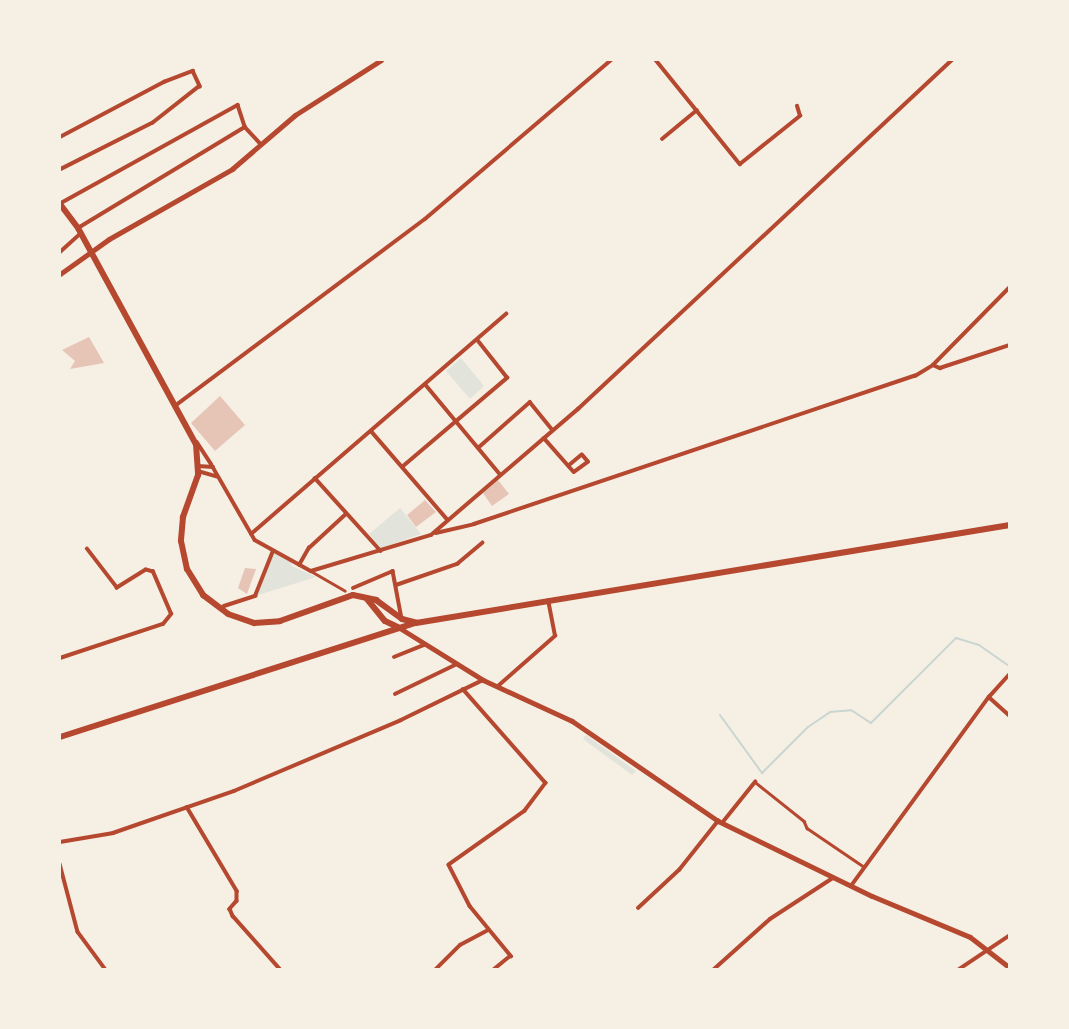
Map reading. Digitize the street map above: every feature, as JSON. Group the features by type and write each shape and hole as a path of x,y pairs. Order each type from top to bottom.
{"main road":[{"path":"60,274 91,251 232,169 295,115 381,60"},
{"path":"60,204 80,231 193,438 198,468 183,517 181,541 193,581 210,602 241,620 264,623 358,595 376,600 401,619 416,622"},
{"path":"60,737 416,622 1010,525"},
{"path":"358,595 374,604 382,618 482,680 572,721 720,822 833,878 970,937 982,950 1010,968"},
{"path":"393,613 398,627"},
{"path":"373,635 382,618"}],"street":[{"path":"174,407 425,219 611,60"},
{"path":"656,60 740,164 800,116 797,106"},
{"path":"436,533 553,430 952,60"},
{"path":"60,137 164,82 193,71 200,86 153,123 60,170"},
{"path":"60,204 238,105 245,127 261,144"},
{"path":"662,139 697,110"},
{"path":"60,252 80,231 245,127"},
{"path":"311,571 474,524 902,381 933,365 1010,287"},
{"path":"251,534 506,314"},
{"path":"402,467 507,379 477,340"},
{"path":"933,365 940,368 1010,345"},
{"path":"426,385 500,474"},
{"path":"478,447 530,402 553,430"},
{"path":"372,432 448,520"},
{"path":"193,438 213,467 251,534 273,551 345,591"},
{"path":"544,438 574,472 588,462 583,455 569,466"},
{"path":"198,468 213,467"},
{"path":"198,468 218,477"},
{"path":"315,478 381,551"},
{"path":"299,565 309,548 346,514"},
{"path":"396,585 457,564 482,543"},
{"path":"60,658 163,624 171,614 153,572 146,570 117,588 87,550"},
{"path":"225,606 255,596 273,551"},
{"path":"353,588 393,571 401,619"},
{"path":"498,685 555,636 548,601"},
{"path":"382,618 393,613"},
{"path":"394,657 426,644"},
{"path":"396,694 457,664"},
{"path":"851,886 863,866 989,697 1010,674"},
{"path":"60,842 113,833 187,807 401,720 482,680"},
{"path":"463,689 547,783 525,811 449,865 488,930 511,956 494,970"},
{"path":"989,697 1010,716"},
{"path":"638,908 679,870 755,782 804,821 807,828 863,866"},
{"path":"187,807 237,891 237,901 230,909 233,916 281,970"},
{"path":"60,864 79,932 106,970"},
{"path":"713,970 770,919 833,878"},
{"path":"435,970 460,945 488,930"},
{"path":"958,970 982,950 1010,934"}],"shaded area":[{"path":"461,358 484,386 470,399 446,371"},
{"path":"400,508 421,534 381,548 369,534"},
{"path":"273,551 291,561 292,566 316,577 255,596"},
{"path":"586,735 636,771 632,775 583,739"}],"building":[{"path":"89,337 104,363 70,369 75,361 62,350"},
{"path":"220,396 245,425 215,451 191,423"},
{"path":"498,480 509,494 492,506 483,493"},
{"path":"425,500 436,512 416,527 407,515"},
{"path":"245,568 256,569 247,594 238,588"}],"waterway":[{"path":"720,715 762,773 808,727 830,712 851,710 871,723 956,638 979,645 1010,667"}]}
